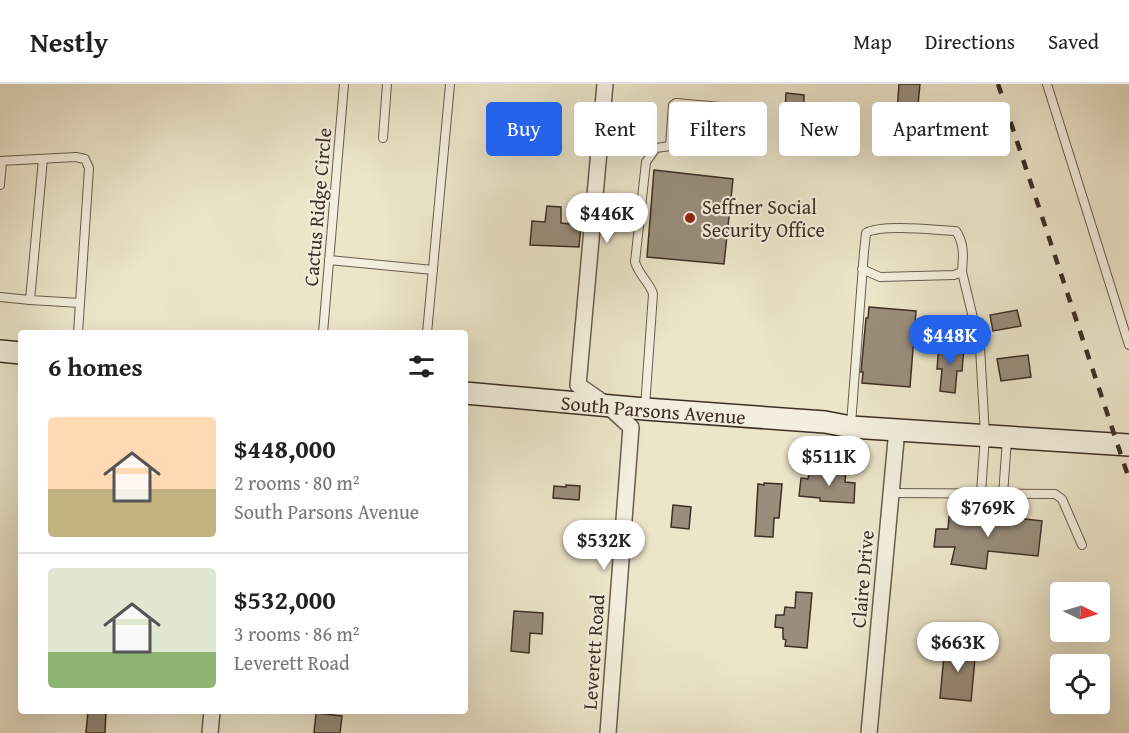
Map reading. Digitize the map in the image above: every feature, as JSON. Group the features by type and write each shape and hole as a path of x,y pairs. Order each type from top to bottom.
{"main road":[{"path":"0,351 18,352"},
{"name":"South Parsons Avenue","path":"468,393 825,422 850,426 1129,445"}],"street":[{"path":"605,84 578,385 608,406"},
{"name":"Leverett Road","path":"608,406 631,427 608,733"},
{"name":"Claire Drive","path":"869,733 897,429"},
{"path":"210,733 212,714"}],"lane":[{"name":"Cactus Ridge Circle","path":"322,330 344,84"},
{"path":"383,138 387,84"},
{"path":"427,330 450,84"},
{"path":"1047,84 1127,332 1129,345"},
{"path":"676,103 721,107 724,110 721,146 717,149 670,146 673,105 676,103"},
{"path":"645,409 653,294 652,289 638,272 635,262 646,162 656,148 669,146"},
{"path":"0,185 1,161 76,157 85,159 89,168 78,330"},
{"path":"30,300 43,159"},
{"path":"850,426 866,233 871,230 891,228 956,231 962,240 964,254 962,272 980,347 985,436 981,493"},
{"path":"329,260 433,270"},
{"path":"862,269 880,277 948,276 962,272"},
{"path":"0,297 80,303"},
{"path":"1003,495 1007,437"},
{"path":"890,493 1055,494 1062,499 1082,545"}],"building":[{"path":"899,84 920,84 918,102 898,102"},
{"path":"786,93 804,95 804,102 786,102"},
{"name":"Seffner Social Security Office","path":"654,170 733,179 724,264 647,257"},
{"path":"547,206 561,207 561,223 581,225 579,247 530,245 532,221 545,222"},
{"path":"869,307 916,311 910,387 862,383 863,372 861,372"},
{"path":"1017,310 1021,326 993,331 990,315"},
{"path":"939,344 964,347 962,371 957,371 955,393 940,391 942,369 937,369"},
{"path":"1028,355 1031,377 1001,381 997,359"},
{"path":"830,466 846,468 845,482 855,483 854,503 820,501 820,498 799,496 801,478 808,479 809,473 829,475"},
{"path":"764,483 782,484 779,518 774,518 773,537 755,536 758,484 764,485"},
{"path":"566,485 580,486 579,500 553,498 554,486 566,487"},
{"path":"673,505 691,507 689,529 671,527"},
{"path":"967,515 1042,521 1038,556 988,551 986,569 951,564 955,547 934,547 936,529 948,529 949,517 966,518"},
{"path":"796,592 812,593 807,648 785,646 783,628 775,627 776,615 784,615 785,607 795,608"},
{"path":"514,611 543,613 542,634 530,633 529,653 511,651"},
{"path":"945,645 976,648 971,701 940,698"},
{"path":"88,714 106,714 105,733 86,733"},
{"path":"316,714 342,716 340,733 314,733"}],"railway":[{"path":"998,84 1129,479"}],"place":[{"name":"Seffner Social Security Office","path":"690,218"}]}
